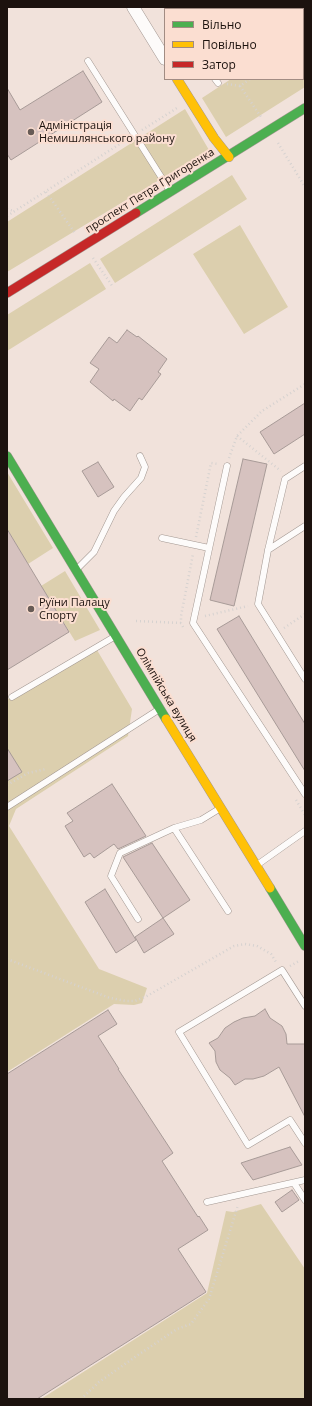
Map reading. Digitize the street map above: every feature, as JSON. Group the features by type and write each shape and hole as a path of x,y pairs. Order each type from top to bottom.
{"street":[{"path":"133,7 164,57"},
{"path":"178,80 214,138 229,156"},
{"name":"проспект Петра Григоренка","path":"7,293 305,108"},
{"name":"Олімпійська вулиця","path":"7,456 305,946"}],"lane":[{"path":"88,61 170,192"},
{"path":"76,570 94,552 114,511 141,478 145,466 140,456"},
{"path":"227,466 193,623 305,794"},
{"path":"305,466 285,480 268,550 258,604 305,679"},
{"path":"268,550 305,526"},
{"path":"162,538 209,548"},
{"path":"12,697 116,636"},
{"path":"7,807 160,709"},
{"path":"138,919 111,876 120,854 174,828 201,820 220,808"},
{"path":"174,828 228,911"},
{"path":"255,866 305,831"},
{"path":"305,1006 282,970 179,1032 248,1145 290,1120 305,1143"},
{"path":"208,1202 305,1180"},
{"path":"294,1183 305,1200"}],"path":[{"path":"295,170 305,187"},
{"path":"7,210 14,211"},
{"path":"185,630 181,623 181,616 211,463 227,466 236,436 262,411 305,384"},
{"path":"236,436 282,471"},
{"path":"276,634 305,614"},
{"path":"136,621 181,623"},
{"path":"7,785 28,773 49,768"},
{"path":"292,795 305,815"},
{"path":"7,959 110,998 126,1001 135,1001 147,996 234,946 245,944 257,946 271,954 282,970 300,960"},
{"path":"81,1399 99,1382 138,1355 177,1329 192,1324 209,1298 241,1194"}],"shaded area":[{"path":"304,32 305,87 226,137 202,98 229,80 304,80"},
{"path":"185,109 209,150 7,272 7,222"},
{"path":"232,175 247,199 115,283 100,259"},
{"path":"240,225 288,307 244,334 193,254"},
{"path":"90,263 106,289 7,351 7,315"},
{"path":"7,472 53,548 28,564 7,529"},
{"path":"65,571 100,630 75,641 41,586"},
{"path":"97,650 132,709 128,736 16,809 9,826 99,969 147,988 142,1003 134,1005 114,1004 7,1072 7,698 12,700"},
{"path":"261,1204 305,1269 305,1399 41,1399 207,1293 226,1211 233,1212"}],"building":[{"name":"Адміністрація Немишлянського району","path":"83,71 102,102 11,160 7,154 7,88 20,110"},
{"path":"127,330 137,337 138,336 167,359 158,372 161,374 142,400 139,398 130,411 114,399 113,401 90,382 99,369 90,363 109,337 117,343"},
{"path":"305,403 305,434 274,454 260,432"},
{"path":"243,459 267,464 234,606 210,600"},
{"path":"98,462 114,487 98,497 82,471"},
{"name":"Руїни Палацу Спорту","path":"7,529 69,632 7,670"},
{"path":"239,616 305,724 305,771 217,629"},
{"path":"7,748 22,772 7,781"},
{"path":"112,784 146,836 118,849 114,844 94,858 90,853 84,857 65,826 73,821 67,813"},
{"path":"152,843 190,900 163,918 123,857"},
{"path":"105,889 136,940 116,953 85,902"},
{"path":"163,918 174,934 144,953 135,937"},
{"path":"265,1009 270,1018 282,1026 286,1034 287,1044 305,1044 305,1117 279,1067 264,1076 253,1079 245,1079 235,1085 230,1078 220,1070 216,1062 215,1051 209,1043 218,1038 225,1028 234,1022 243,1018 255,1016"},
{"path":"108,1010 117,1024 98,1036 173,1153 162,1161 208,1230 178,1249 206,1292 37,1399 7,1399 7,1074"},
{"path":"290,1147 302,1165 253,1180 241,1163"},
{"path":"292,1190 299,1200 282,1212 275,1202"}],"traffic: fast":[{"path":"136,213 305,108"},
{"path":"7,456 166,719"},
{"path":"270,888 305,946"}],"traffic: slow":[{"path":"178,80 214,138 229,157"},
{"path":"166,719 270,888"}],"traffic: jam":[{"path":"7,293 136,213"}],"place":[{"name":"Адміністрація Немишлянського району","path":"31,132"},
{"name":"Руїни Палацу Спорту","path":"31,609"}]}
